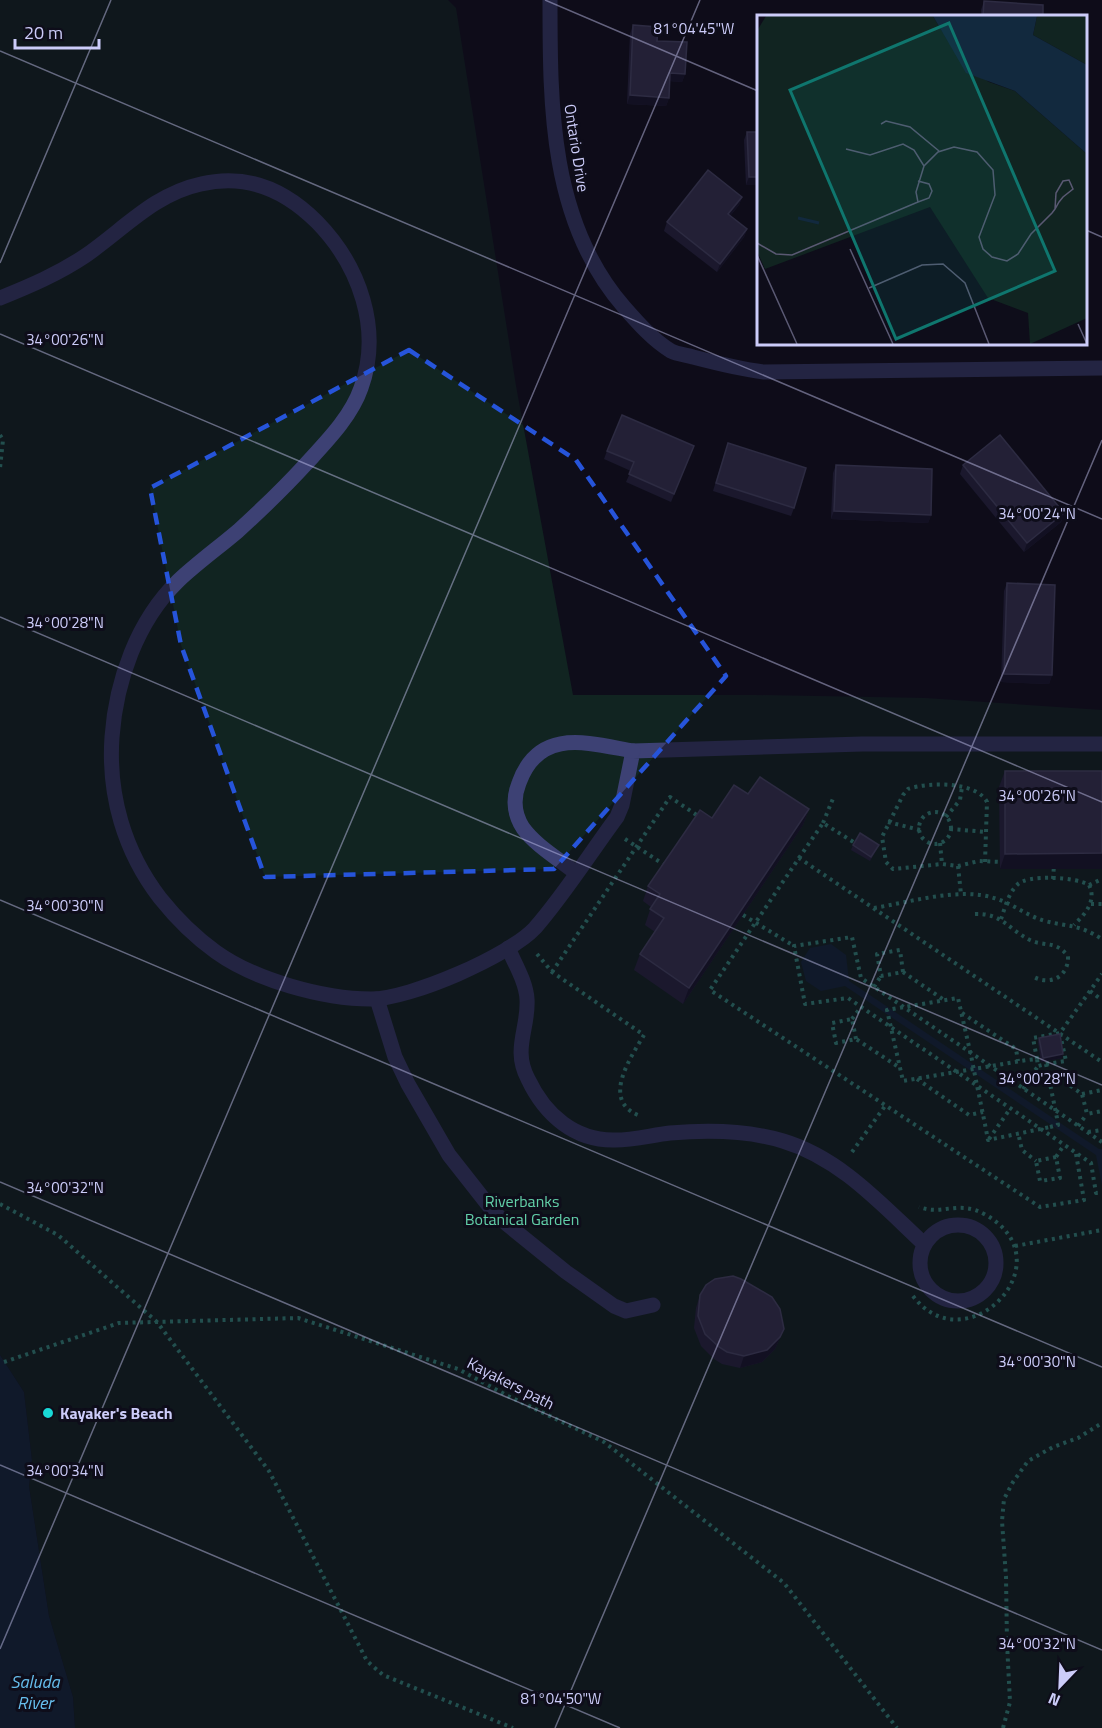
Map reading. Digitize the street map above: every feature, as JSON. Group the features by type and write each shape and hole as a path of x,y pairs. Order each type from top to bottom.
{"street":[{"name":"Ontario Drive","path":"550,0 550,84 557,156 567,202 587,254 609,291 640,326 672,352 735,368 764,372 1102,368"},
{"path":"0,298 58,273 88,254 153,204 168,196 201,183 236,180 253,182 289,197 305,210 335,241 346,259 366,309 369,359 360,392 348,412 333,433 278,495 177,583 160,603 134,647 123,675 113,723 111,774 114,798 122,827 131,850 158,895 198,938 218,954 263,976 314,992 377,999 430,986 508,948 533,929 609,828 622,805 633,752"},
{"path":"576,873 543,847 523,827 515,805 520,779 535,757 555,745 583,742 633,752 862,744 1102,744"},
{"path":"508,948 525,987 527,999 521,1044 523,1067 534,1091 548,1110 573,1132 602,1140 705,1132 728,1132 779,1139 837,1166 924,1244"},
{"path":"377,999 395,1057 408,1084 449,1155 493,1211 566,1272 614,1306 626,1311 653,1305"},
{"path":"949,1227 967,1227 979,1232 988,1240 994,1251 996,1263 994,1276 988,1287 979,1296 967,1300 955,1302 942,1298 924,1281 920,1269 920,1256 924,1244 932,1235 949,1227"}],"path":[{"path":"0,435 3,440 0,468"},
{"path":"985,862 988,810 983,795 968,787 920,786 908,789 883,832 882,842 886,862 889,868 897,870 942,864 958,866 979,861 985,862 1010,862"},
{"path":"946,817 960,800 962,787"},
{"path":"834,796 823,823 710,990 1040,1207 1084,1200 1076,1154"},
{"path":"643,1117 627,1110 620,1096 624,1074 644,1035 552,972 670,797 709,824"},
{"path":"937,812 946,817 950,829 946,839 940,843 926,841 920,830 920,822 927,814 937,812"},
{"path":"888,822 920,830"},
{"path":"823,823 855,843"},
{"path":"609,828 667,866"},
{"path":"950,829 987,832"},
{"path":"940,843 942,864"},
{"path":"799,858 1102,1062"},
{"path":"1043,863 1054,863 1053,879"},
{"path":"958,866 961,894"},
{"path":"1001,919 1011,892 1020,882 1033,878 1076,880 1089,885 1092,891 1090,904 1082,918 1074,925"},
{"path":"1089,885 1102,879"},
{"path":"874,908 961,894 980,894 1007,903 1046,921 1074,925 1102,939"},
{"path":"1090,904 1102,904"},
{"path":"975,914 989,914 1001,919 1028,939 1054,945 1068,956 1066,969 1058,978 1044,981 1034,977"},
{"path":"743,915 794,946 852,936 861,978 1102,1142"},
{"path":"794,946 805,1004 848,998 1091,1163 1096,1193 1102,1192"},
{"path":"874,987 881,976 877,954 900,950 903,972"},
{"path":"881,976 903,972 945,1000"},
{"path":"1023,1089 1038,1066 1033,1038 1060,1034 1102,974"},
{"path":"1090,992 1102,1000"},
{"path":"988,1140 973,1069 972,1060 958,998 887,1010 903,1081 973,1069 982,1068 1018,1061 1037,1059"},
{"path":"861,1007 852,1019 832,1023 836,1043 856,1039 900,1068"},
{"path":"961,1013 1016,1049 1018,1061"},
{"path":"852,1019 856,1039"},
{"path":"1038,1066 1066,1061 1060,1034"},
{"path":"988,1140 1058,1125 1046,1064"},
{"path":"916,1079 969,1115 982,1112"},
{"path":"1049,1082 1065,1082 1082,1094 1087,1114"},
{"path":"1082,1094 1102,1090"},
{"path":"848,1157 885,1106"},
{"path":"988,1140 1010,1109"},
{"path":"1078,1126 1087,1114 1102,1111"},
{"path":"1087,1132 1102,1130"},
{"path":"1019,1137 1022,1150 1036,1161 1040,1181 1060,1178 1056,1157"},
{"path":"1036,1161 1056,1157 1064,1146"},
{"path":"0,1204 58,1235 103,1277 157,1322 269,1471 367,1661 383,1675 513,1728"},
{"path":"912,1205 929,1210 957,1206 976,1210 1001,1226 1015,1246 1017,1264 1012,1283 999,1302 985,1312 970,1318 949,1319 927,1311 913,1296"},
{"path":"1015,1246 1102,1230"},
{"name":"Kayakers path","path":"4,1362 119,1323 298,1318 458,1369 604,1442 784,1583 897,1728"},
{"path":"1003,1728 1010,1702 1002,1521 1004,1499 1028,1461 1053,1447 1078,1438 1102,1423"}],"highlighted area":[{"path":"409,350 576,460 726,676 554,869 265,877 181,645 150,488"}],"green space":[{"name":"Riverbanks Botanical Garden","path":"0,0 448,0 456,8 516,386 573,695 925,698 1102,710 1102,1728 75,1728 73,1697 49,1616 29,1486 32,1460 24,1392 0,1355"}],"water":[{"path":"831,944 846,955 849,981 1102,1149 1102,1185 1096,1155 845,986 821,991 806,981 801,962 810,948"},
{"name":"Saluda River","path":"0,1355 24,1392 32,1460 29,1486 49,1616 73,1697 75,1728 0,1728"}],"building":[{"path":"984,1 1043,5 1043,15 983,15"},
{"path":"633,25 658,27 657,41 687,42 685,74 670,73 669,98 630,95"},
{"path":"747,132 757,132 757,177 749,177"},
{"path":"708,170 742,197 728,214 747,229 720,264 667,222"},
{"path":"622,415 694,446 674,494 629,474 634,462 607,451"},
{"path":"1000,435 1064,513 1027,543 963,465"},
{"path":"728,443 806,468 794,508 716,483"},
{"path":"836,465 932,469 931,515 834,511"},
{"path":"1007,583 1055,585 1052,675 1004,674"},
{"path":"1005,771 1102,771 1102,853 1005,854"},
{"path":"760,777 809,809 689,988 640,954 664,918 650,909 660,894 648,886 700,810 712,818 734,785 748,794"},
{"path":"860,833 879,845 871,857 853,845"},
{"path":"1060,1034 1063,1054 1043,1058 1039,1038"},
{"path":"733,1276 772,1297 780,1309 784,1329 780,1337 767,1350 744,1356 727,1352 705,1334 698,1316 700,1295 706,1285 715,1279"}],"place":[{"name":"Kayaker's Beach","path":"48,1413"}]}
